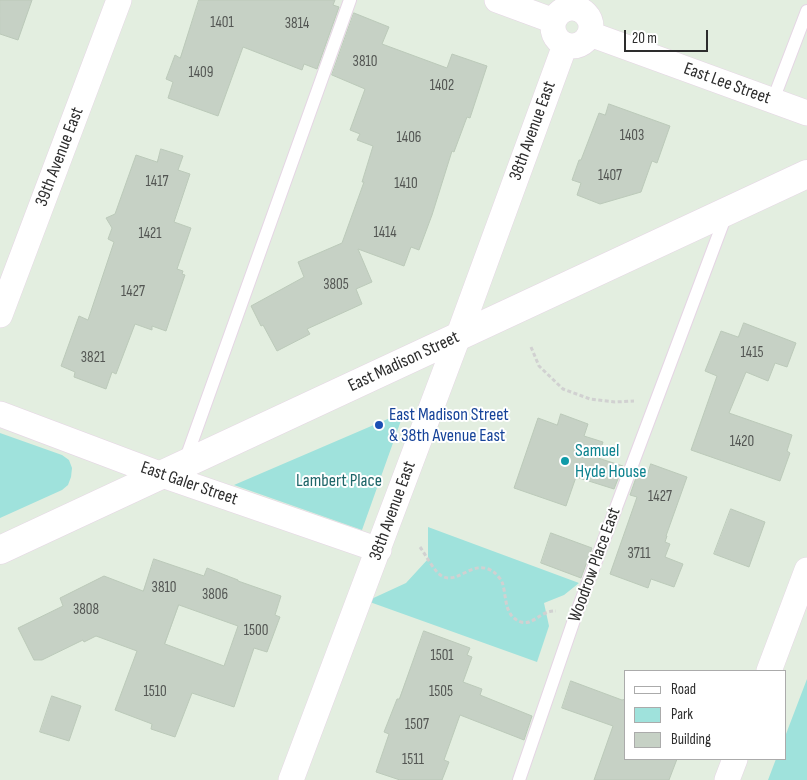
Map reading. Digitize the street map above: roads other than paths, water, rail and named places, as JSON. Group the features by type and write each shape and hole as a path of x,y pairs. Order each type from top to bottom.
{"main road":[{"name":"East Madison Street","path":"0,550 807,174"}],"street":[{"name":"39th Avenue East","path":"0,315 120,0"},
{"path":"498,0 554,20"},
{"path":"580,5 589,18 591,24 590,34 580,45 562,44 554,33 554,20 562,11 580,5"},
{"name":"East Lee Street","path":"590,34 774,100 807,114"},
{"name":"38th Avenue East","path":"291,780 379,550 565,45"},
{"name":"East Galer Street","path":"0,414 173,470 379,550"},
{"path":"769,670 807,570"},
{"path":"727,780 735,760"}],"lane":[{"path":"173,470 350,0"},
{"path":"774,100 807,11"},
{"name":"Woodrow Place East","path":"519,780 575,617 728,211"}],"place":[{"name":"East Madison Street & 38th Avenue East","path":"379,425"},
{"name":"Samuel Hyde House","path":"565,461"}],"park label":[{"name":"Lambert Place","path":"339,481"}]}
